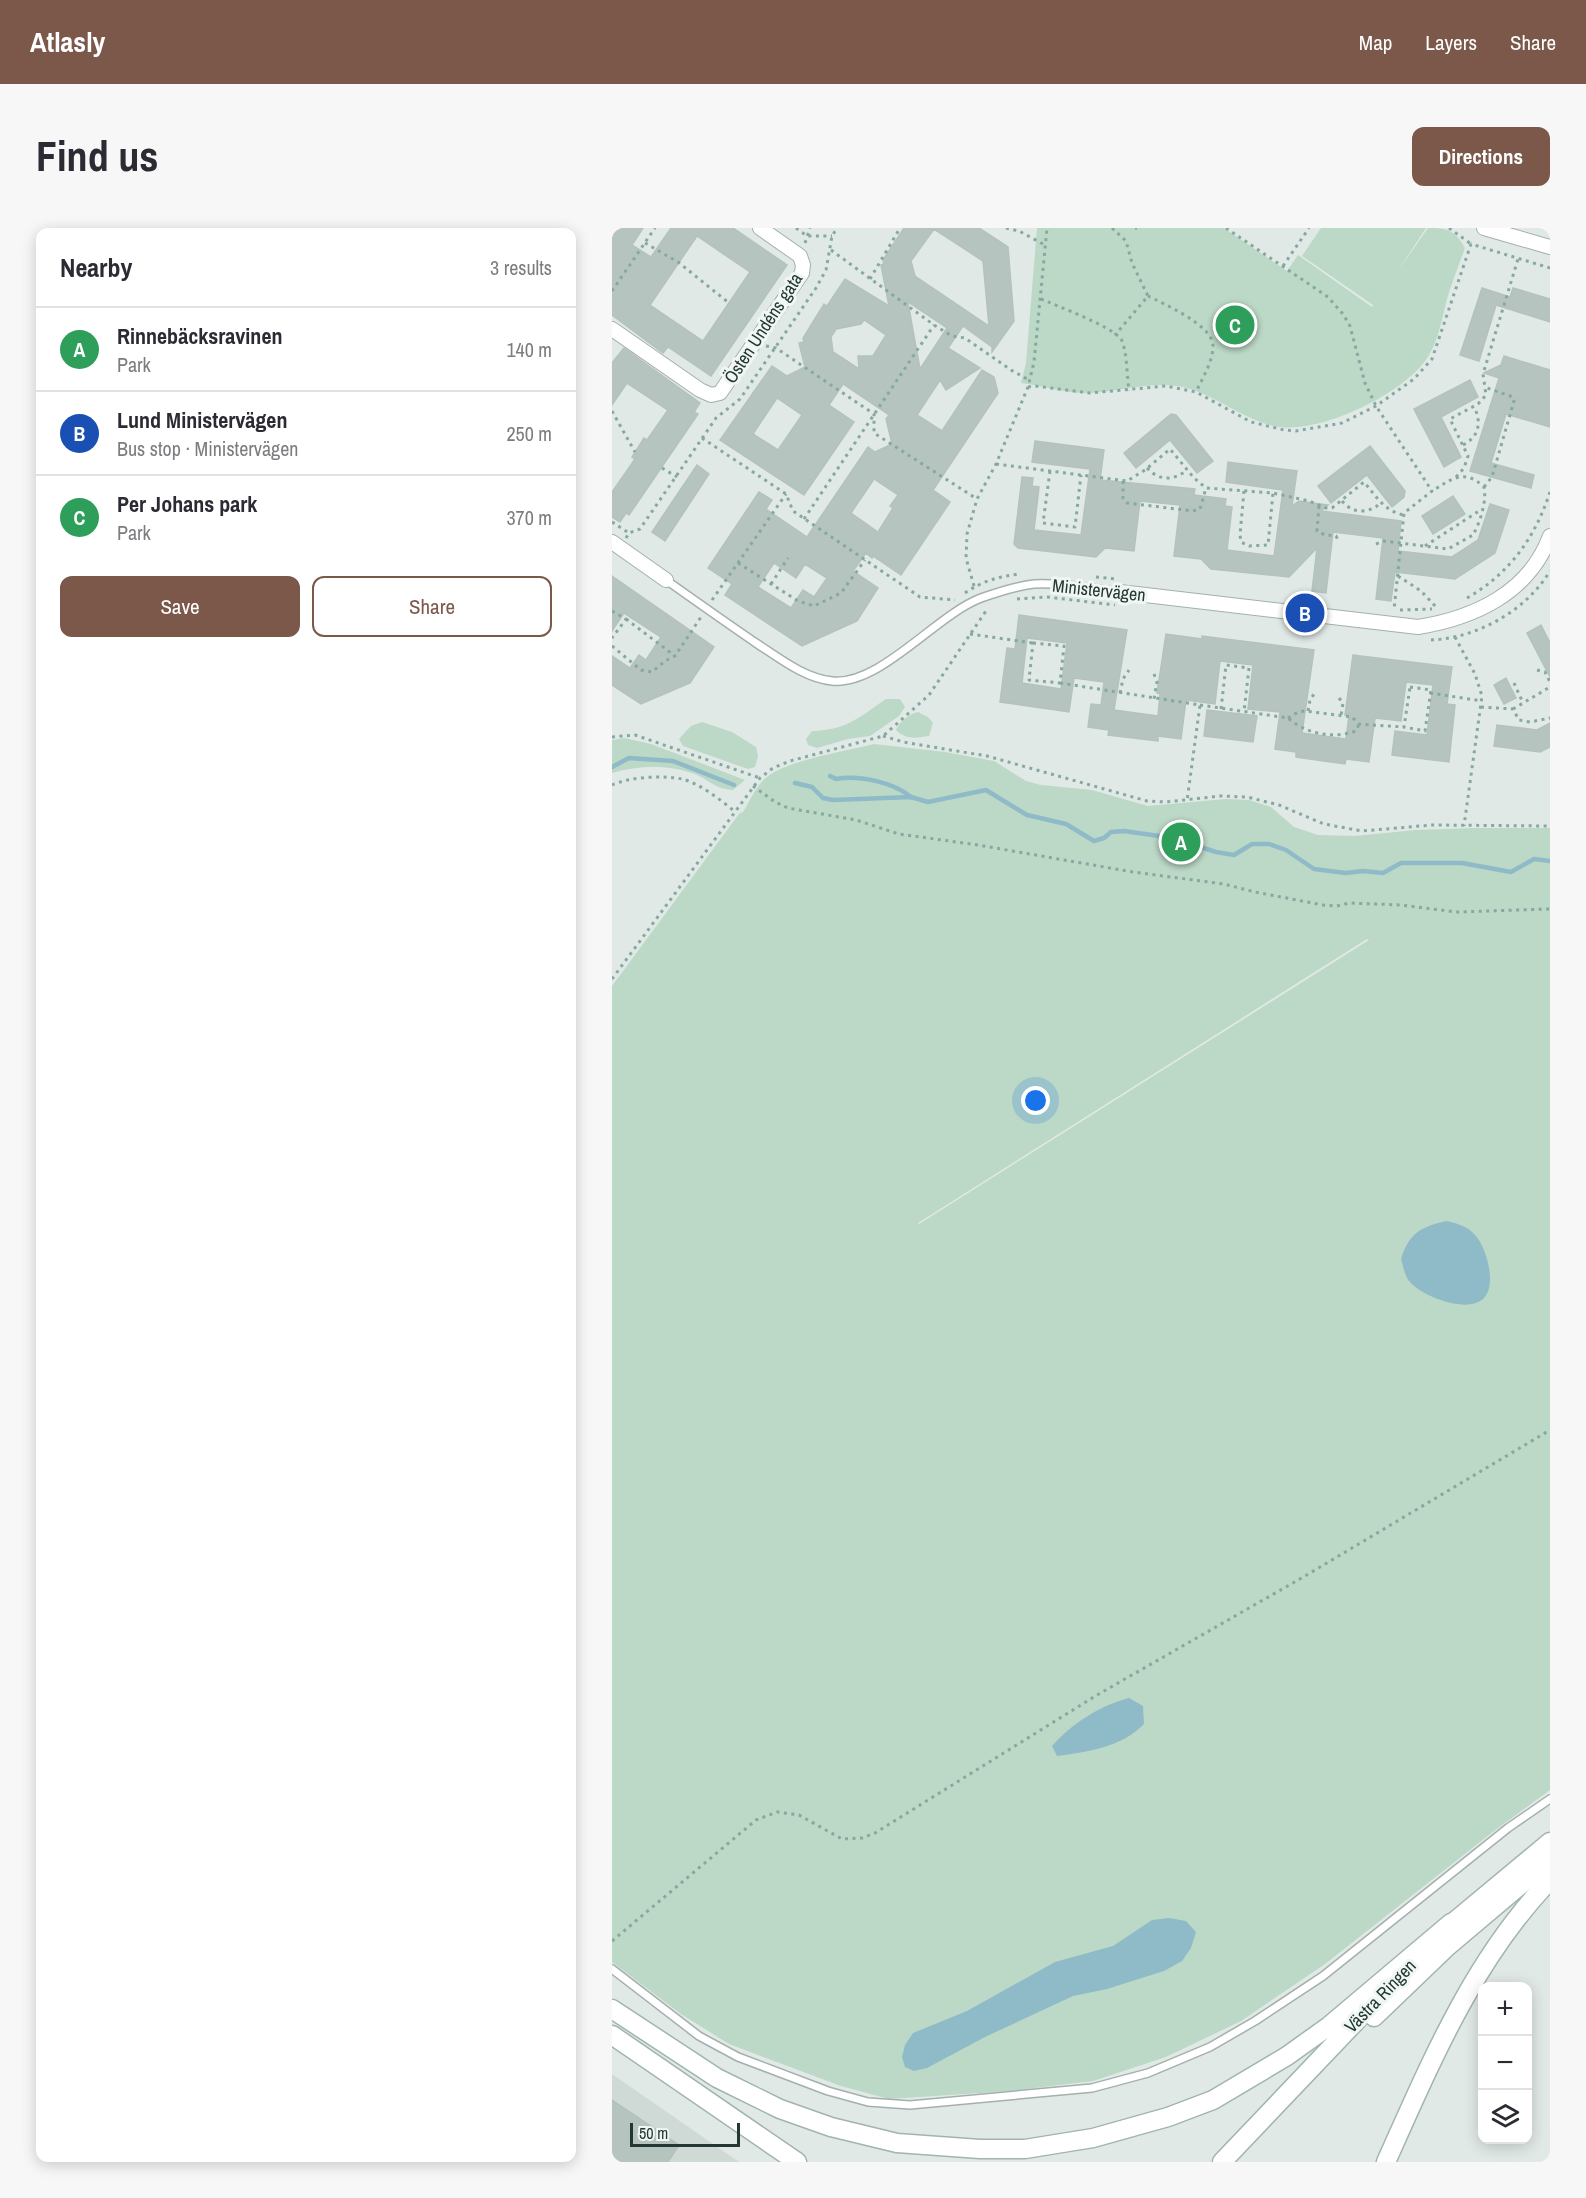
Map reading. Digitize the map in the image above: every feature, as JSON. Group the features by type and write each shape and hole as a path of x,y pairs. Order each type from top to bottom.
{"main road":[{"name":"Västra Ringen","path":"1222,2162 1451,1923 1550,1842"},
{"name":"Västra Ringen","path":"1237,2162 1333,2057 1448,1946 1550,1860"},
{"path":"1386,2162 1461,2000 1506,1934 1536,1894 1550,1880"},
{"path":"612,2009 717,2078 780,2109 831,2127 897,2143 980,2149 1025,2149 1093,2138 1168,2117 1213,2100 1287,2056 1329,2026 1451,1923"},
{"path":"612,2035 797,2162"}],"street":[{"name":"Östen Undéns gata","path":"612,329 700,390 711,395 720,393 802,273 803,265 800,256 760,228"},
{"path":"1484,228 1548,244"},
{"name":"Ministervägen","path":"1119,598 1418,627 1445,622 1490,605 1523,578 1537,560 1550,536"},
{"path":"612,542 666,580"}],"lane":[{"name":"Ministervägen","path":"666,580 708,605 799,670 816,678 833,681 853,680 902,652 940,622 980,599 1015,587 1036,584 1119,598"},
{"path":"612,1969 699,2036 738,2057 828,2091 868,2102 910,2105 1092,2088 1148,2073 1210,2047 1255,2021 1323,1976 1490,1841 1550,1798"}],"path":[{"path":"612,291 655,228"},
{"path":"796,228 807,236 832,236"},
{"path":"807,236 810,228"},
{"path":"870,279 900,228"},
{"path":"1006,228 1019,231 1044,245"},
{"path":"980,599 970,576 966,558 967,534 977,499 996,464 1028,387 1034,362 1046,229 1053,228"},
{"path":"1112,228 1126,241 1132,263 1148,296 1199,324 1209,334 1213,342 1210,361 1196,392"},
{"path":"1226,228 1328,297 1343,314 1350,326 1365,383 1376,406 1432,491"},
{"path":"1232,232 1234,228"},
{"path":"1283,266 1309,228"},
{"path":"1449,228 1471,244 1550,268"},
{"path":"645,243 678,262 729,303"},
{"path":"1028,387 1082,393 1129,391 1166,386 1196,392 1251,422 1284,430 1304,430 1342,423 1376,406 1413,379 1432,358 1471,244"},
{"path":"831,249 934,325 952,336 965,338 1029,380"},
{"path":"1456,477 1467,462 1468,456 1450,418 1474,406 1486,395 1483,374 1485,365 1518,259"},
{"path":"1115,335 1148,296"},
{"path":"1041,299 1082,315 1120,338 1129,391"},
{"path":"804,519 934,325"},
{"path":"754,344 776,348 874,414"},
{"path":"1484,487 1492,477 1509,425 1514,401 1513,397 1486,388"},
{"path":"1463,445 1474,438 1478,427 1479,420 1474,406"},
{"path":"612,411 635,452"},
{"path":"874,414 874,433 977,499"},
{"path":"702,438 786,494 793,511 920,597 955,600"},
{"path":"996,464 1127,481 1170,449 1206,488 1273,494 1332,508 1364,482 1389,510 1404,515"},
{"path":"1498,457 1503,459"},
{"path":"662,468 677,477"},
{"path":"1147,468 1157,477 1168,478 1175,478 1187,470"},
{"path":"1050,471 1043,523 1075,526 1081,475"},
{"path":"1376,544 1384,541 1401,543 1424,546 1450,549 1474,533 1486,495 1484,487 1471,477 1456,477 1432,491 1404,515 1401,543 1398,576 1394,610"},
{"path":"1123,481 1124,501 1197,511 1206,488"},
{"path":"1244,491 1240,535 1241,542 1248,546 1268,545 1273,494"},
{"path":"612,646 641,670 651,672 675,656 786,494"},
{"path":"1342,501 1351,510 1362,512 1369,511 1381,503"},
{"path":"1147,512 1148,505"},
{"path":"1319,506 1317,531 1325,535 1336,536 1338,540"},
{"path":"1173,508 1173,514"},
{"path":"1424,546 1482,509"},
{"path":"612,522 629,533"},
{"path":"771,584 788,558"},
{"path":"738,563 798,601 814,606 841,593 865,560"},
{"path":"1398,576 1421,591 1434,604 1475,674 1481,691 1482,701 1464,826"},
{"path":"1016,599 1119,598"},
{"path":"612,979 760,778 773,768 790,761 884,736 929,695 980,621 985,609 993,604"},
{"path":"612,611 675,656"},
{"path":"612,638 626,619"},
{"path":"970,634 1064,646 1060,683"},
{"path":"1033,643 1029,680 1288,718 1310,732 1336,734 1356,731 1359,724"},
{"path":"1221,708 1226,665 1249,668 1244,712"},
{"path":"1120,693 1123,679 1129,670"},
{"path":"1537,670 1545,672 1550,682"},
{"path":"1154,674 1157,682 1154,699"},
{"path":"1514,683 1523,703"},
{"path":"1288,718 1298,712 1308,711 1352,717 1359,724 1425,731 1431,690 1410,687 1404,727"},
{"path":"1481,707 1513,709 1550,687"},
{"path":"1430,693 1482,701"},
{"path":"1308,711 1314,694"},
{"path":"1339,698 1343,703 1341,716"},
{"path":"1187,801 1200,705"},
{"path":"1513,709 1520,720 1541,722 1550,718"},
{"path":"612,737 635,735 760,778"},
{"path":"884,736 903,742 987,756 1147,801 1187,801 1220,796 1247,797 1279,805 1324,824 1362,831 1432,825 1550,826"},
{"path":"612,785 646,778 683,780 717,797 734,811"},
{"path":"753,786 775,802 788,808 856,820 899,834 978,845 1133,872 1224,884 1323,905 1337,906 1349,903 1401,905 1456,912 1550,909"},
{"path":"612,1941 756,1820 777,1812 799,1815 842,1839 862,1838 875,1833 1097,1695 1325,1564 1550,1430"}],"shaded area":[{"path":"612,2074 739,2162 612,2162"}],"green space":[{"path":"1037,228 1224,228 1287,271 1298,255 1372,307 1373,305 1302,256 1321,228 1426,228 1397,272 1428,228 1450,231 1458,237 1465,248 1435,342 1429,355 1418,369 1402,384 1360,408 1337,418 1292,427 1263,423 1187,388 1161,385 1084,393 1021,383 1026,363"},
{"path":"886,699 900,699 905,707 899,716 870,736 848,739 817,748 808,745 806,739 812,731 834,728 852,722"},
{"path":"918,712 928,717 933,723 929,736 907,737 896,730 905,719"},
{"path":"702,722 732,732 756,747 758,756 755,767 748,769 683,746 679,739 691,726"},
{"path":"624,738 651,744 745,780 733,790 722,788 695,774 674,768 643,767 612,773 612,740"},
{"path":"874,744 945,752 994,761 1026,781 1041,785 1092,790 1148,806 1226,799 1249,800 1271,807 1294,827 1318,835 1355,836 1416,830 1473,828 1550,828 1550,1790 1494,1831 1325,1964 1241,2021 1166,2057 1093,2081 1010,2091 889,2099 841,2086 729,2044 681,2014 612,1962 612,986 739,814 743,812 763,780 789,766","holes":["1367,939 1369,940 919,1224 918,1223"]}],"water":[{"path":"1446,1221 1469,1229 1479,1241 1487,1258 1490,1277 1487,1294 1474,1304 1455,1304 1433,1297 1415,1287 1405,1274 1401,1259 1412,1237 1423,1229"},
{"path":"1129,1698 1143,1706 1144,1724 1135,1732 1104,1747 1057,1756 1052,1746 1068,1730 1097,1710"},
{"path":"1169,1918 1186,1921 1196,1932 1191,1948 1182,1961 1164,1971 1107,1989 1073,1996 985,2037 927,2068 914,2071 905,2067 902,2057 905,2045 913,2033 967,2011 1055,1962 1113,1946 1152,1920"}],"building":[{"path":"612,228 643,228 632,245 651,257 671,228 733,228 787,265 711,376 668,347 663,353 612,315","holes":["697,236 750,272 703,341 650,305"]},
{"path":"904,228 979,228 1008,247 1014,321 992,352 992,347 963,326 948,348 980,368 946,390 940,380 917,415 942,431 982,370 994,377 998,393 933,490 950,502 901,575 866,553 853,571 878,588 857,621 802,646 725,595 732,584 708,568 759,492 772,500 766,509 807,537 868,447 875,452 892,444 886,419 889,415 843,384 829,405 854,422 804,495 720,440 772,366 787,376 805,367 799,343 804,342 803,338 824,304 827,306 845,279 889,306 881,265 884,264 883,260","holes":["934,229 983,261 989,326 915,276 911,261","908,302 947,328 920,369 912,325","864,320 886,335 873,356 858,356 859,369 833,352 831,337 836,329 861,324","777,398 802,415 778,450 753,434","874,479 898,495 890,506 893,508 878,532 851,513","774,563 796,578 805,564 827,578 814,597 803,590 791,608 758,587"]},
{"path":"1482,288 1510,297 1513,288 1550,299 1550,322 1496,305 1479,361 1460,355"},
{"path":"624,348 700,403 694,412 698,414 629,515 626,513 620,522 612,517 612,492 635,459 632,457 644,438 647,440 668,410 627,383 612,405 612,363"},
{"path":"1504,356 1550,370 1550,427 1506,414 1491,463 1534,475 1531,488 1470,471 1499,378 1484,373 1501,365"},
{"path":"1470,380 1478,397 1441,417 1461,457 1444,467 1414,409"},
{"path":"1171,414 1176,415 1213,461 1197,473 1170,440 1136,468 1124,453"},
{"path":"1035,441 1104,450 1100,480 1195,489 1194,495 1226,499 1225,506 1232,507 1227,550 1274,556 1283,490 1226,482 1228,462 1297,471 1292,506 1299,501 1328,505 1321,511 1401,521 1398,551 1452,557 1478,540 1490,504 1509,510 1495,553 1455,579 1395,572 1391,601 1376,599 1383,538 1333,532 1326,593 1312,591 1317,548 1289,577 1211,569 1201,559 1174,556 1180,505 1140,501 1134,551 1105,548 1096,557 1018,548 1014,544 1022,477 1033,478 1032,486 1039,487 1034,530 1081,535 1090,469 1032,462"},
{"path":"1370,446 1405,491 1404,497 1392,507 1367,475 1331,503 1318,486"},
{"path":"697,465 709,474 665,541 652,532"},
{"path":"1453,496 1465,514 1433,534 1422,516"},
{"path":"612,576 714,647 690,683 641,704 612,685 612,656 630,668 639,655 646,660 661,637 624,613 612,631"},
{"path":"1019,615 1127,630 1114,710 1158,716 1160,694 1157,693 1166,634 1202,639 1202,636 1314,650 1302,733 1346,739 1349,715 1345,715 1353,655 1452,667 1447,704 1455,705 1449,762 1392,755 1395,731 1427,735 1433,685 1406,682 1401,721 1375,718 1369,762 1346,759 1345,764 1296,757 1296,752 1275,749 1280,712 1248,709 1253,665 1220,661 1215,704 1186,700 1181,739 1158,736 1158,741 1108,735 1109,730 1088,727 1091,704 1101,705 1104,682 1074,678 1069,712 1000,702 1007,648 1015,649","holes":["1027,638 1067,643 1061,689 1022,683"]},
{"path":"1541,625 1550,643 1550,677 1527,633"},
{"path":"1506,678 1516,698 1504,704 1494,685"},
{"path":"1207,710 1257,716 1253,742 1204,736"},
{"path":"1550,723 1550,747 1540,752 1494,746 1497,725 1537,730"},
{"path":"612,2100 679,2145 668,2162 612,2162"}],"waterway":[{"path":"612,767 629,758 673,761 734,785"},
{"path":"830,776 836,779 855,778 875,781 895,787 911,797"},
{"path":"795,783 812,787 823,798 833,800 911,797 928,802 986,790 1027,815 1066,824 1094,841 1104,838 1111,832 1124,831 1173,838 1216,852 1234,855 1252,844 1269,844 1286,850 1314,869 1346,873 1363,871 1383,873 1401,863 1462,863 1511,872 1534,859 1550,861"}],"place":[{"name":"Per Johans park","path":"1235,325"},
{"name":"Lund Ministervägen","path":"1305,613"},
{"name":"Rinnebäcksravinen","path":"1181,842"}]}
